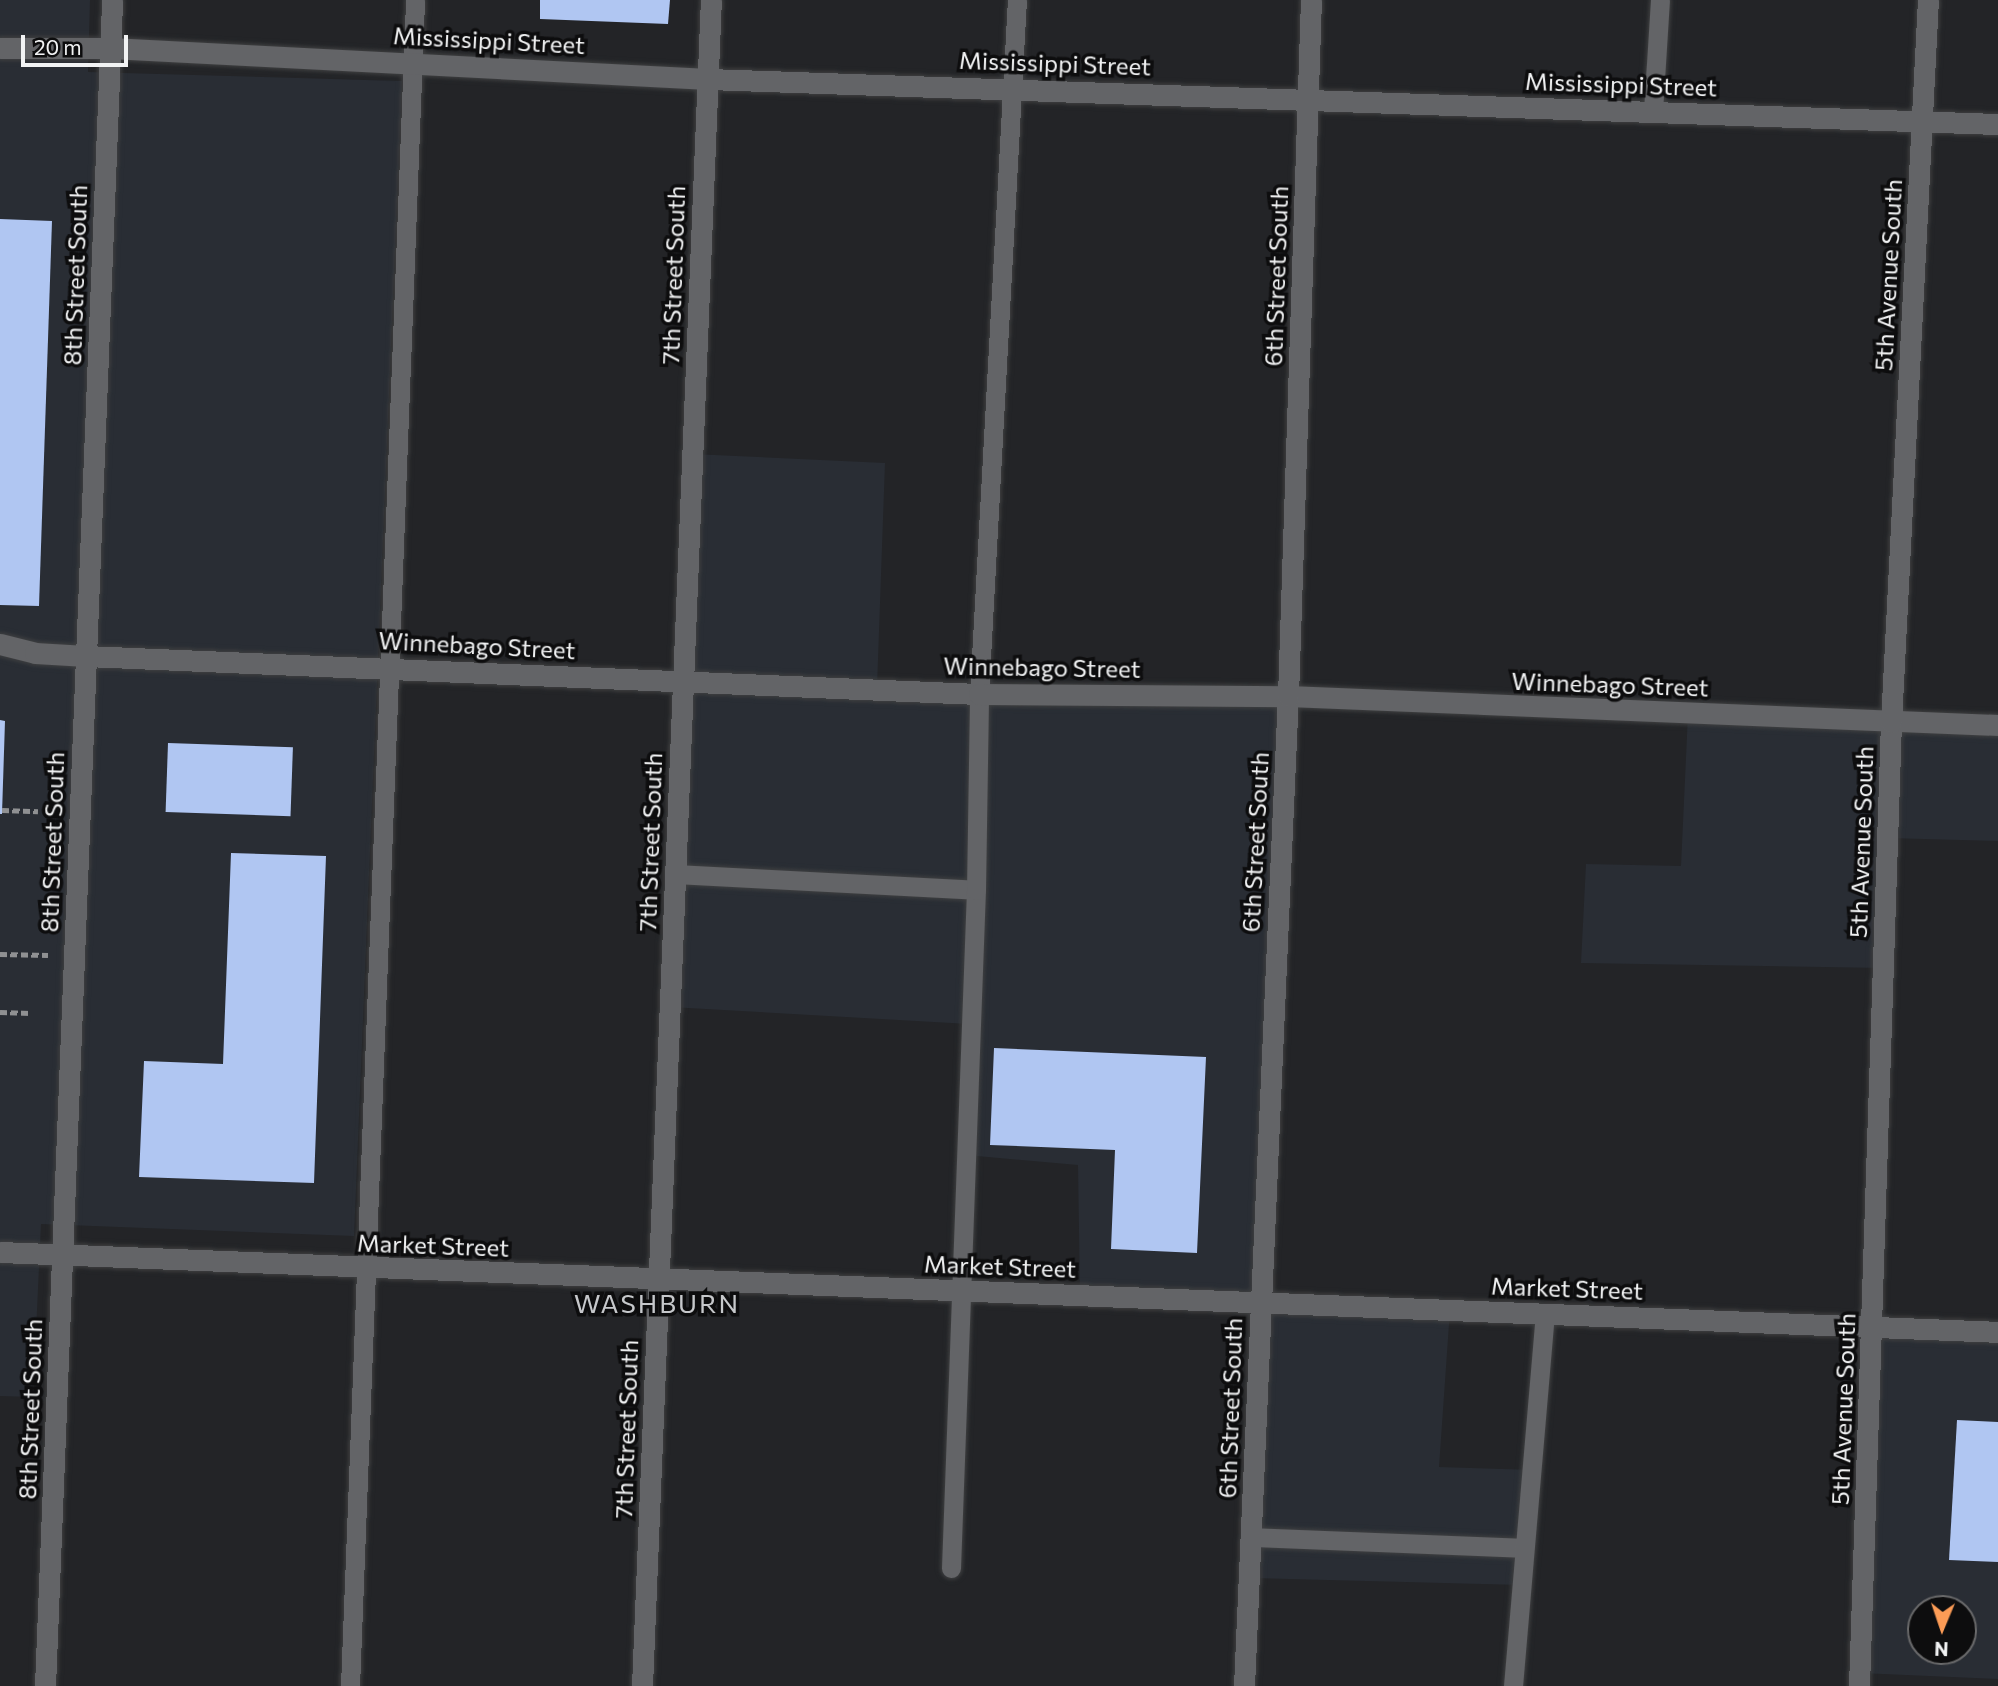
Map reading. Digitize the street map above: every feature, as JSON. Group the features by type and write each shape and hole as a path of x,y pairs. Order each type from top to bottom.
{"street":[{"name":"8th Street South","path":"45,1686 112,0"},
{"name":"7th Street South","path":"642,1686 711,0"},
{"name":"6th Street South","path":"1244,1686 1288,696 1311,0"},
{"name":"5th Avenue South","path":"1859,1686 1891,722 1928,0"},
{"name":"Mississippi Street","path":"0,48 110,48 708,79 1998,124"},
{"name":"Winnebago Street","path":"0,643 35,653 86,656 979,694 1288,696 1998,725"},
{"name":"Market Street","path":"0,1252 364,1269 1998,1332"}],"lane":[{"path":"350,1686 415,0"},
{"path":"951,1568 976,890 979,694 1017,0"},
{"path":"1653,111 1660,0"},
{"path":"675,874 976,890"},
{"path":"1513,1686 1545,1314"},
{"path":"1251,1537 1524,1548"}],"path":[{"path":"2,810 38,811"},
{"path":"0,954 74,956"},
{"path":"0,1012 30,1013"}],"shaded area":[{"path":"0,0 90,0 88,72 402,81 354,1236 41,1224 33,1397 0,1396"},
{"path":"692,454 885,463 877,688 1288,696 1260,1302 1450,1310 1439,1467 1531,1470 1521,1585 1249,1578 1260,1303 1080,1296 1078,1165 966,1155 969,1024 670,1007"},
{"path":"1688,714 1998,725 1998,841 1887,838 1884,968 1581,963 1586,864 1681,866"},
{"path":"1872,1327 1998,1332 1998,1679 1860,1673"}],"building":[{"path":"540,0 670,0 668,24 540,19"},
{"path":"0,219 52,221 39,606 0,605"},
{"path":"0,720 5,721 2,814 0,814"},
{"path":"168,743 293,747 291,816 166,812"},
{"path":"231,853 326,856 314,1183 139,1177 144,1061 223,1064"},
{"path":"994,1048 1206,1057 1197,1253 1111,1249 1115,1150 990,1145"},
{"path":"1957,1420 1998,1422 1998,1562 1949,1560"}],"district":[{"name":"WASHBURN","path":"657,1303"}]}
